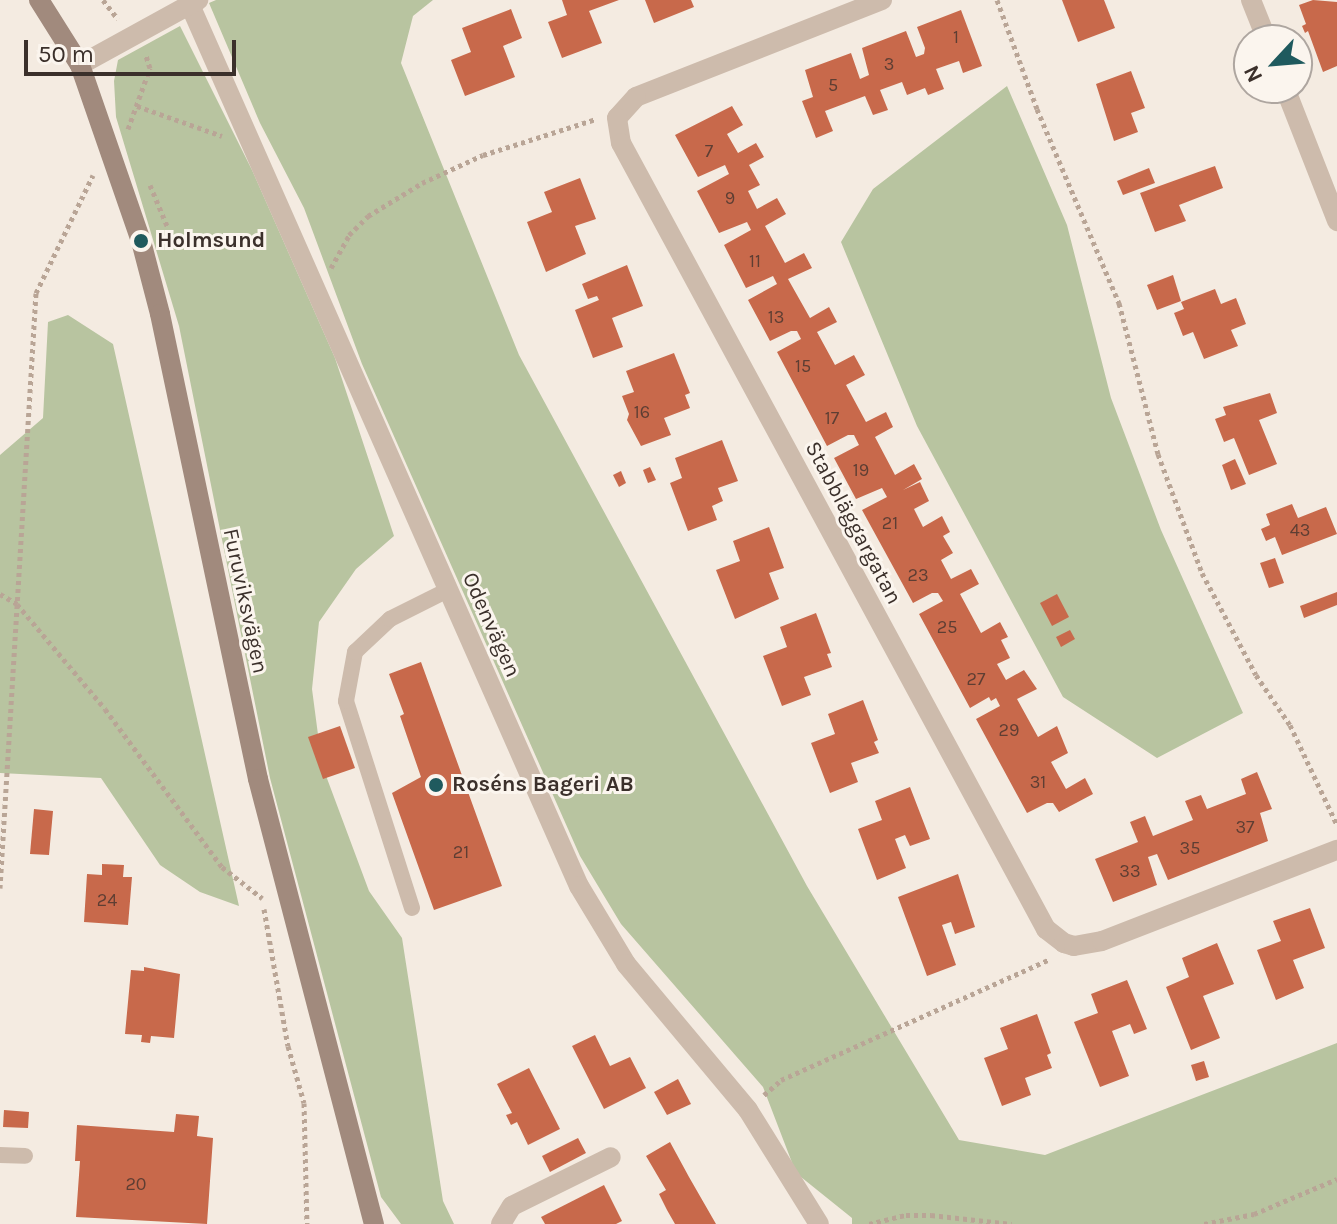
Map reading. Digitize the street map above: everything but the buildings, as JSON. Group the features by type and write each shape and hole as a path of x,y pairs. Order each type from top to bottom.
{"main road":[{"name":"Furuviksvägen","path":"39,0 80,65 110,149 160,314 258,779 374,1224"}],"street":[{"path":"617,118 636,97 882,0"},
{"path":"1251,0 1261,24"},
{"path":"80,65 194,2"},
{"name":"Odenvägen","path":"194,2 579,886 626,964 748,1110 819,1224"},
{"path":"1291,104 1337,221"},
{"name":"Stabbläggargatan","path":"617,118 621,143 1008,861 1046,929 1064,943"},
{"path":"1064,943 1085,946 1102,941 1337,850"},
{"path":"501,1224 512,1206 611,1157"}],"lane":[{"path":"412,908 346,701 355,652 390,619 448,590"},
{"path":"0,1155 25,1156"}],"path":[{"path":"0,888 36,293 99,163 129,128 150,68 132,37 103,0"},
{"path":"997,0 1037,109 1119,303 1158,454 1202,573 1256,675 1290,725 1337,825"},
{"path":"137,106 256,150"},
{"path":"319,292 349,235 368,216 422,183 524,142 592,119 617,118"},
{"path":"0,594 17,604 105,709 222,867 262,898"},
{"path":"748,1110 781,1080 1047,961 1064,943"},
{"path":"1204,1224 1254,1214 1337,1179"},
{"path":"869,1224 906,1215 931,1215 1011,1224"}],"green space":[{"path":"216,0 433,0 413,16 401,63 519,355 807,886 959,1140 1045,1155 1337,1043 1337,1224 852,1224 852,1218 796,1173 763,1087 621,924 580,856 362,364 304,208 260,123 209,3"},
{"path":"180,26 252,170 335,358 394,536 356,569 319,622 312,689 322,765 369,891 402,938 443,1201 454,1224 401,1224 381,1197 270,778 179,326 116,117 114,81 118,60"},
{"path":"1007,86 1067,225 1111,398 1161,530 1243,713 1157,758 1063,697 917,426 841,242 873,189"},
{"path":"68,315 113,344 239,906 200,892 160,865 101,778 0,773 0,455 43,418 48,322"}],"place":[{"name":"Holmsund","path":"141,241"},
{"name":"Roséns Bageri AB","path":"436,785"}]}
